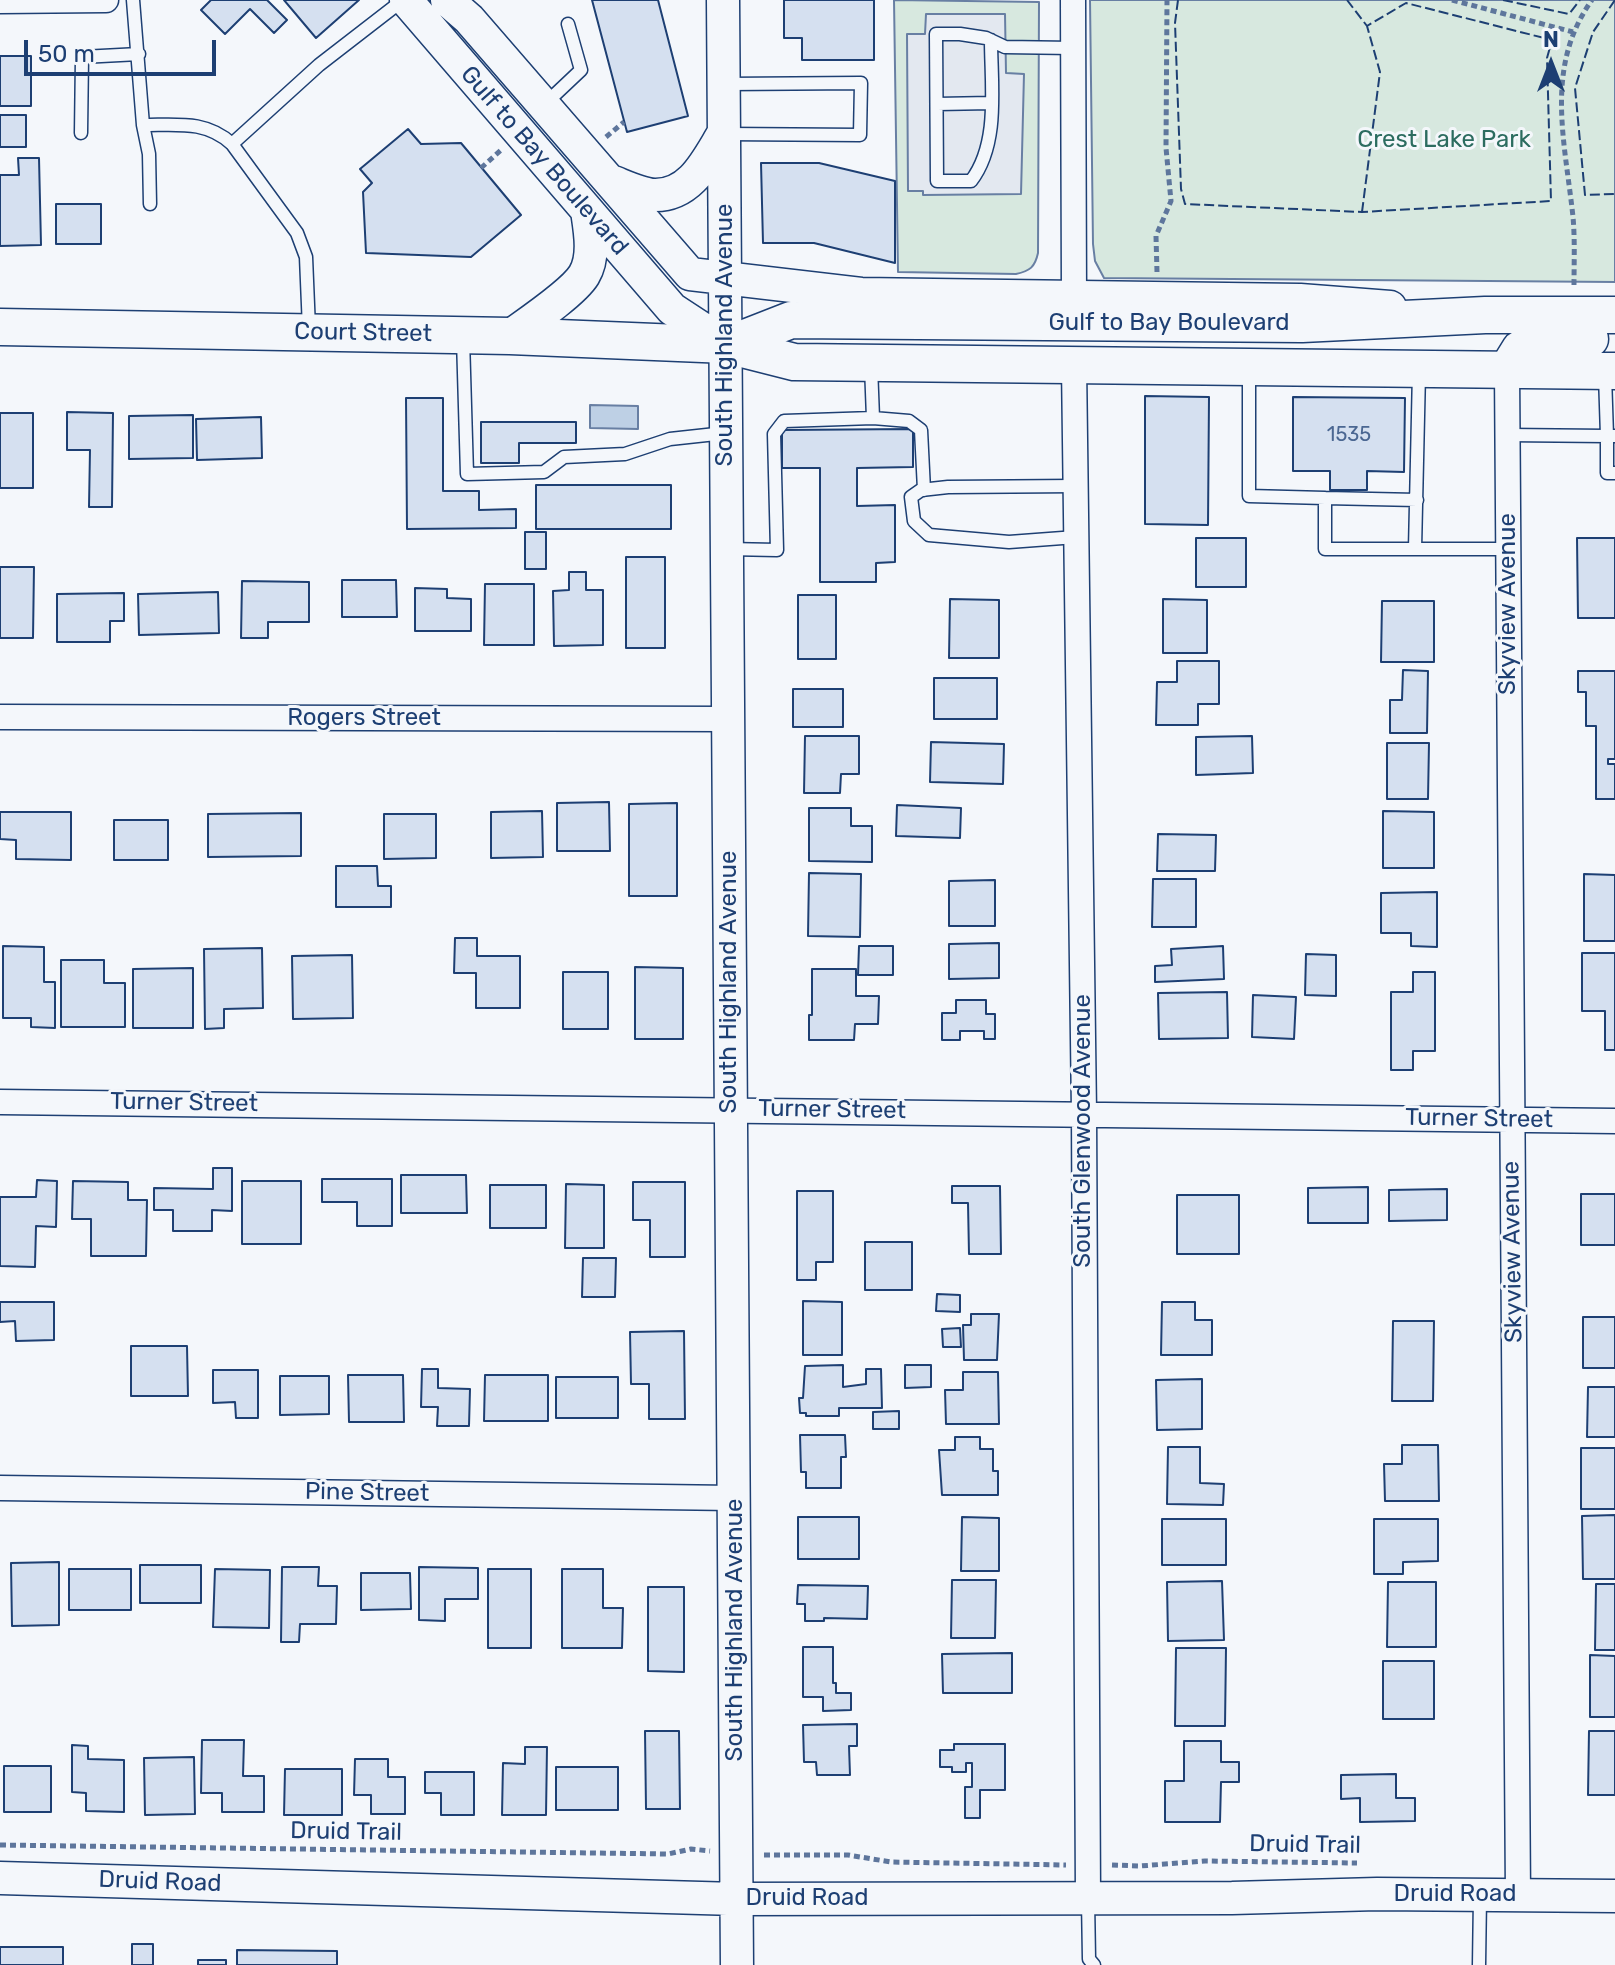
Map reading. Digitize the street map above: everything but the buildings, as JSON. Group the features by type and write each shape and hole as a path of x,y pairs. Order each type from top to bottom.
{"main road":[{"name":"Gulf to Bay Boulevard","path":"727,345 791,320 1302,324 1485,315 1615,315"},
{"name":"Court Street","path":"0,327 510,336 727,345"},
{"path":"1507,370 1520,349 1541,339 1615,337"},
{"name":"Gulf to Bay Boulevard","path":"727,345 794,362 1610,371"}],"street":[{"path":"3,1 106,0"},
{"name":"Gulf to Bay Boulevard","path":"404,0 672,309 727,345"},
{"name":"Gulf to Bay Boulevard","path":"447,0 469,19 690,274 861,294 1300,300 1485,315"},
{"name":"South Highland Avenue","path":"723,0 737,1965"},
{"path":"1073,0 1074,296"},
{"path":"611,181 653,195 674,191 696,177 723,134"},
{"path":"510,336 555,303 584,275 591,239 587,211"},
{"name":"South Glenwood Avenue","path":"1074,365 1084,1113 1088,1896"},
{"name":"Skyview Avenue","path":"1507,370 1518,1895"},
{"name":"Rogers Street","path":"0,717 728,719"},
{"name":"Turner Street","path":"0,1102 1615,1121"},
{"name":"Pine Street","path":"0,1488 733,1498"},
{"name":"Druid Road","path":"0,1878 736,1899 1480,1894 1615,1896"}],"lane":[{"path":"133,0 143,125 149,154 150,204"},
{"path":"232,144 319,65 404,0"},
{"path":"543,106 581,70 568,24"},
{"path":"991,40 991,130 981,168 971,181 937,181 936,34 960,34 991,40 1005,47 1073,48"},
{"path":"81,133 82,57 139,54"},
{"path":"723,84 861,83 860,135 723,134"},
{"path":"937,104 991,103"},
{"path":"143,125 201,125 219,132 232,144 297,233 306,257 309,332"},
{"path":"463,336 467,474 544,472 564,457 625,454 670,439 726,433"},
{"path":"871,363 873,418"},
{"path":"1249,367 1249,496 1417,500"},
{"path":"1415,549 1420,369"},
{"path":"1610,371 1611,436 1607,473 1615,473"},
{"path":"727,549 777,550 774,434 784,421 873,418 909,421 921,430 924,490"},
{"path":"1507,435 1611,436"},
{"path":"1076,486 948,487 924,490 911,497 914,521 929,535 1009,542 1076,537"},
{"path":"1325,498 1325,549 1508,549"},
{"path":"1479,1965 1480,1894"},
{"path":"1088,1896 1088,1963"}],"path":[{"path":"1157,281 1156,236 1171,201 1166,148 1167,0"},
{"path":"1452,0 1573,32"},
{"path":"1574,290 1573,221 1560,92 1562,69 1573,32 1592,0"},
{"path":"606,138 624,122"},
{"path":"481,168 501,150"},
{"name":"Druid Trail","path":"0,1845 668,1854 691,1849"},
{"path":"786,1857 848,1855 891,1862 1059,1865"},
{"name":"Druid Trail","path":"1112,1865 1205,1861 1365,1863"}],"green space":[{"path":"894,0 1039,2 1038,253 1031,268 1025,271 1016,274 898,272"},
{"name":"Crest Lake Park","path":"1090,0 1615,0 1615,282 1104,278 1095,261 1093,244"}],"shaded area":[{"path":"926,14 1005,14 1006,73 1024,74 1021,194 923,195 923,191 908,191 907,34 925,34"}],"water":[{"path":"590,405 638,406 638,429 590,428"}],"fence":[{"path":"1178,0 1175,23 1181,189 1185,204 1362,212 1551,201 1547,58 1552,40 1406,3 1367,26 1347,0"},
{"path":"1503,0 1569,14 1580,0"},
{"path":"1615,0 1593,32 1575,88 1585,195 1615,194"},
{"path":"1362,212 1380,72 1367,26"}]}
